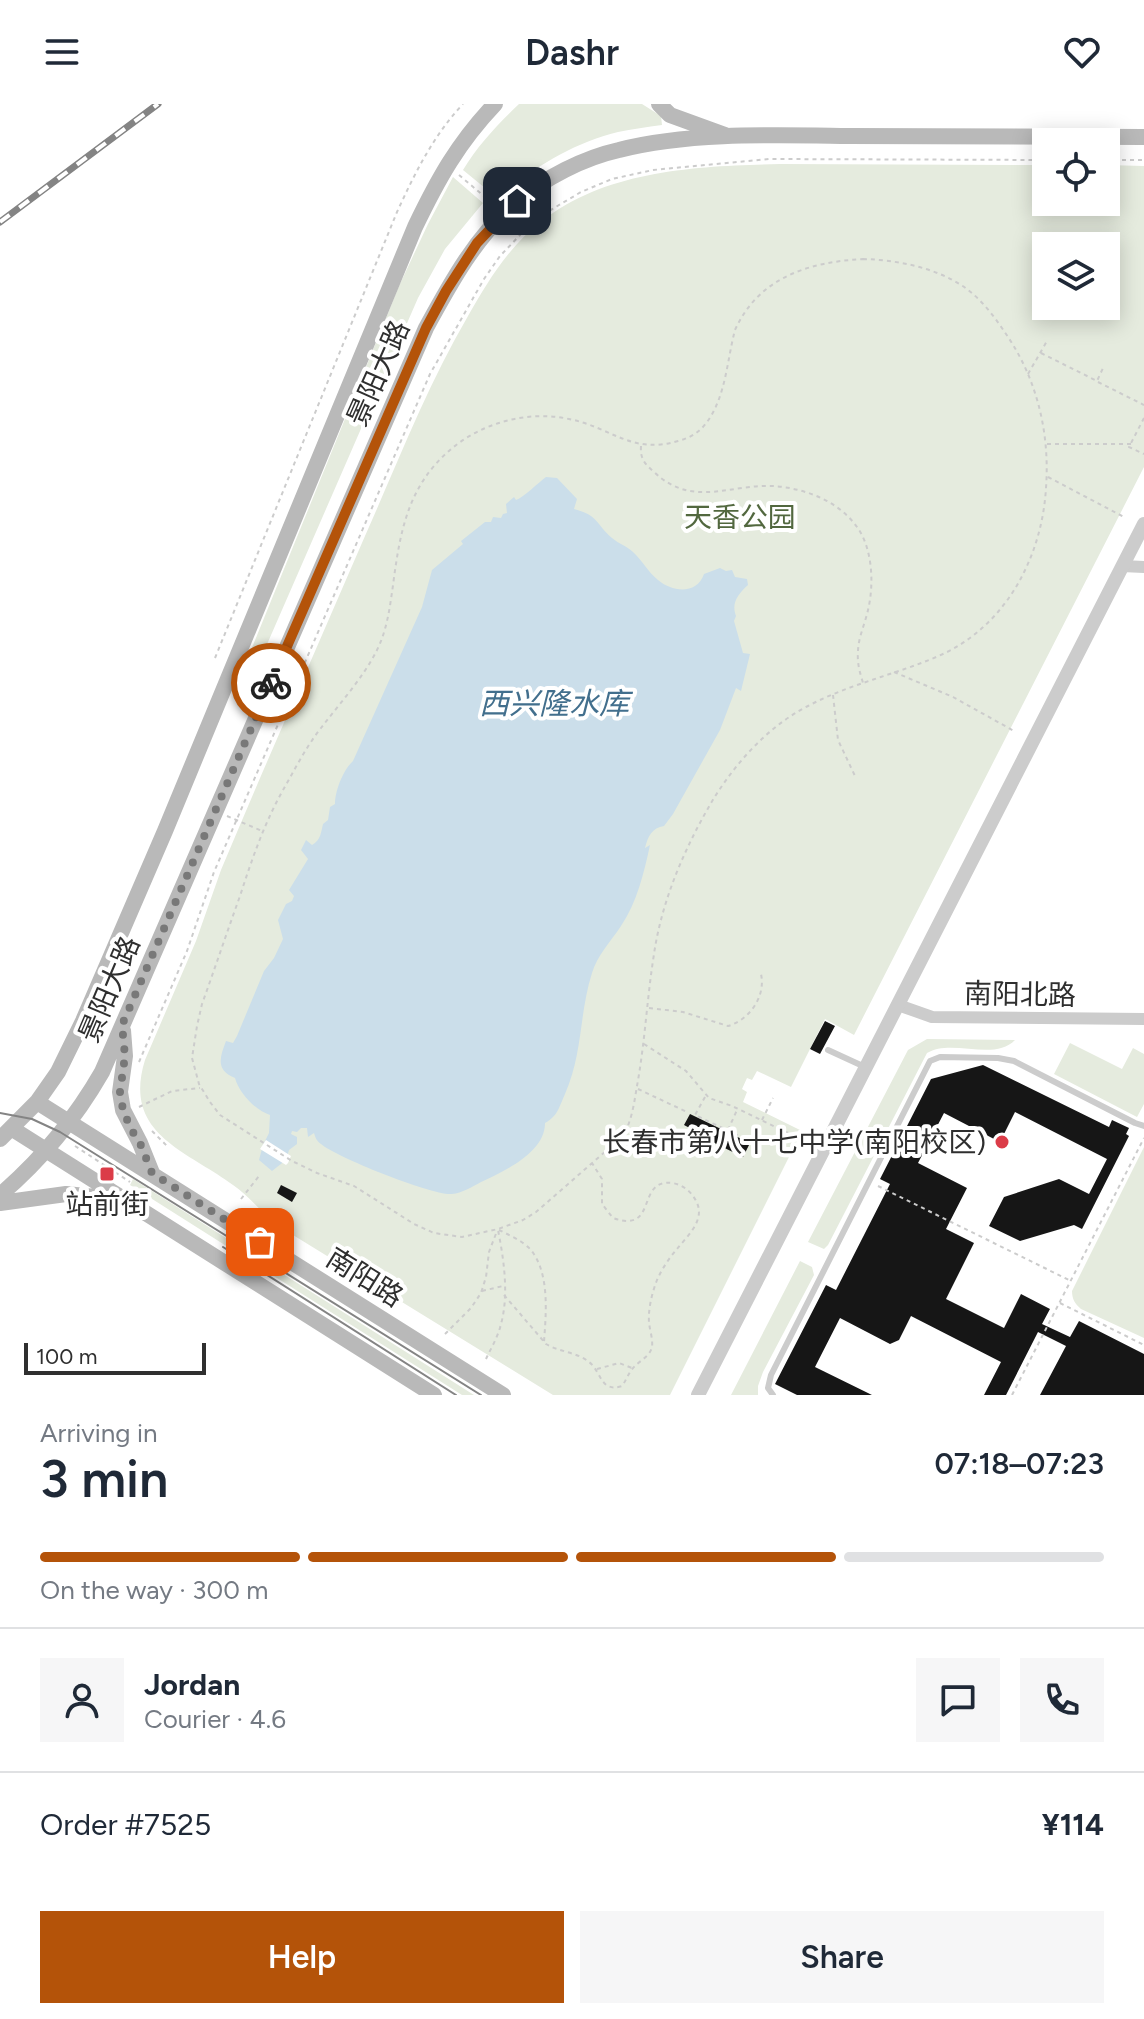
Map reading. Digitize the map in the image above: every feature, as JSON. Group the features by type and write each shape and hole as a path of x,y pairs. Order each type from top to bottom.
{"main road":[{"name":"景阳大路","path":"37,1102 70,1048 121,934 415,227 450,159 495,104"},
{"path":"659,104 670,115 731,137"},
{"name":"景阳大路","path":"70,1122 102,1072 426,328 477,243 517,201 559,174 590,159 616,150 675,141 761,135 1144,137"},
{"path":"122,1025 125,1056 120,1092 123,1110 152,1173"},
{"name":"南阳路","path":"37,1102 503,1395"},
{"path":"37,1102 6,1134 46,1150 434,1395"},
{"path":"0,1195 70,1122"},
{"path":"0,1203 66,1194 95,1197 140,1210"}],"street":[{"path":"698,1395 1144,524"},
{"path":"1122,566 1144,567"},
{"name":"南阳北路","path":"898,1005 932,1017 1144,1019"}],"lane":[{"path":"828,1050 866,1067"},
{"path":"773,1395 768,1388 769,1379 928,1064 936,1057 1014,1061 1144,1126"}],"path":[{"path":"215,658 397,212 426,152 463,104"},
{"path":"139,1062 187,951 214,872 430,374 494,265 508,247 538,219 567,200 624,175 653,170 769,159 1032,160"},
{"path":"1120,160 1144,160"},
{"path":"459,174 491,202"},
{"path":"863,259 897,262 962,285 1000,326 1020,355 1028,374 1041,411 1047,476 1046,501 1037,543 1021,580 979,630 961,644 943,654 806,707 763,737 734,769 704,815 680,864 658,932 637,1088 631,1116 622,1137 536,1212 498,1229 462,1237 434,1233 414,1224 354,1186 292,1161 220,1115 202,1088 192,1058 202,1004 262,831 276,802 309,745 357,682 378,648 389,611 404,520 419,488 437,463 462,441 479,432 493,425 529,417 567,418 641,445 655,446 684,439 701,430 715,410 735,330 753,301 772,285 824,264 863,259"},
{"path":"1028,374 1047,341"},
{"path":"1041,353 1144,405"},
{"path":"1097,381 1103,368"},
{"path":"1144,418 1129,447 1144,454"},
{"path":"1046,444 1131,444"},
{"path":"641,445 645,464 674,487 704,493 755,486 784,487 824,499 851,520 861,534 870,569 870,602 858,652 863,683"},
{"path":"1047,476 1124,517"},
{"path":"893,672 953,697 1014,731"},
{"path":"833,694 838,740 855,776"},
{"path":"215,811 262,831"},
{"path":"647,1008 683,1012 728,1026 740,1021 757,1002 763,984 761,974"},
{"path":"643,1043 686,1071 705,1096 822,1150"},
{"path":"137,1107 172,1091 202,1088"},
{"path":"637,1088 687,1112"},
{"path":"705,1096 695,1115 752,1142"},
{"path":"761,1121 773,1098"},
{"path":"728,1131 737,1109"},
{"path":"151,1131 168,1147"},
{"path":"1012,1395 1144,1138"},
{"path":"75,1146 130,1182"},
{"path":"504,1295 544,1342 555,1349 582,1357 593,1365 605,1384 616,1388 624,1383 632,1368 652,1349 649,1317 656,1285 675,1251 693,1231 698,1217 697,1203 691,1193 678,1184 667,1183 651,1191 639,1218 631,1222 613,1218 602,1204 602,1179 592,1163"},
{"path":"241,1199 259,1176"},
{"path":"869,1181 1070,1281"},
{"path":"486,1359 501,1324 504,1295 503,1253 498,1229"},
{"path":"445,1334 471,1308 481,1291 489,1252 498,1229"},
{"path":"498,1229 530,1249 538,1263 546,1301 544,1342"},
{"path":"481,1291 504,1286"},
{"path":"1059,1302 1144,1345"},
{"path":"596,1370 615,1363 632,1368"}],"green space":[{"path":"519,104 642,104 661,116 662,125 618,132 585,143 539,167 496,197 463,170 489,135"},
{"name":"天香公园","path":"780,164 1032,165 1032,216 1120,216 1120,165 1144,166 1144,467 854,1035 825,1019 791,1087 757,1071 752,1080 747,1078 742,1089 747,1092 743,1102 802,1131 670,1395 553,1395 280,1227 239,1190 163,1137 150,1123 142,1106 140,1085 145,1060 196,941 221,870 401,452 468,316 509,253 542,221 596,190 687,169"},
{"path":"453,177 483,203 445,249 418,298 258,665 247,660 399,286"},
{"path":"927,1039 1015,1040 996,1049 948,1048 927,1053 828,1245 824,1249 808,1242 908,1050"},
{"path":"1070,1043 1122,1069 1133,1048 1144,1054 1144,1104 1137,1117 1054,1074"},
{"path":"1144,1147 1144,1338 1081,1309 1074,1301 1072,1291"},
{"path":"133,1179 474,1395 462,1395 130,1185"},
{"path":"800,1261 812,1267 814,1275 763,1372 758,1395 731,1395"}],"water":[{"name":"西兴隆水库","path":"546,477 557,478 577,499 574,509 592,517 664,584 677,589 690,588 701,581 704,574 720,568 732,570 735,577 747,579 748,585 738,595 734,607 734,621 743,653 750,654 741,691 736,688 720,730 673,814 648,840 645,848 650,845 636,897 592,973 571,1079 558,1111 545,1123 543,1134 531,1152 467,1190 442,1193 385,1175 345,1158 321,1144 314,1133 308,1137 307,1128 301,1128 297,1132 292,1131 291,1134 297,1137 297,1144 289,1150 286,1160 272,1171 259,1160 269,1133 270,1115 248,1100 235,1078 224,1071 221,1058 226,1041 233,1043 237,1036 264,971 283,939 278,920 286,904 292,901 294,896 289,890 308,859 301,850 306,840 312,845 317,841 323,824 328,820 340,781 353,761 422,607 432,570 485,522 507,513 506,504 514,497 516,500"}],"pier":[{"path":"266,1140 291,1156 286,1165 260,1149"}],"building":[{"path":"825,1021 835,1026 820,1054 810,1049"},
{"path":"983,1065 1109,1127 1112,1120 1129,1128 1126,1134 1129,1136 1082,1229 1074,1225 1020,1241 989,1226 1004,1197 1059,1179 1089,1194 1107,1159 1015,1112 1003,1136 994,1139 944,1113 918,1163 967,1188 946,1229 974,1243 946,1299 1004,1328 1021,1294 1050,1309 1042,1324 1070,1337 1079,1321 1144,1354 1144,1395 1040,1395 1066,1346 1038,1332 1006,1395 984,1395 1001,1362 911,1316 899,1340 890,1344 840,1318 815,1367 872,1395 797,1395 775,1384 826,1285 836,1290 890,1184 880,1179 931,1079"},
{"path":"690,1114 750,1143 743,1157 684,1125"},
{"path":"281,1185 297,1193 292,1202 277,1193"}],"tram line":[{"path":"0,1113 32,1119 60,1132 481,1395"},
{"path":"223,1247 456,1395"}],"railway":[{"path":"0,222 158,104"}],"way so far":[{"path":"260,1242 152,1173 123,1110 120,1081 125,1056 122,1025 271,683"}],"place":[{"name":"长春市第八十七中学(南阳校区)","path":"1002,1142"},
{"name":"站前街","path":"107,1174"}],"route":[{"path":"271,683 426,328 464,260 517,201"}]}
